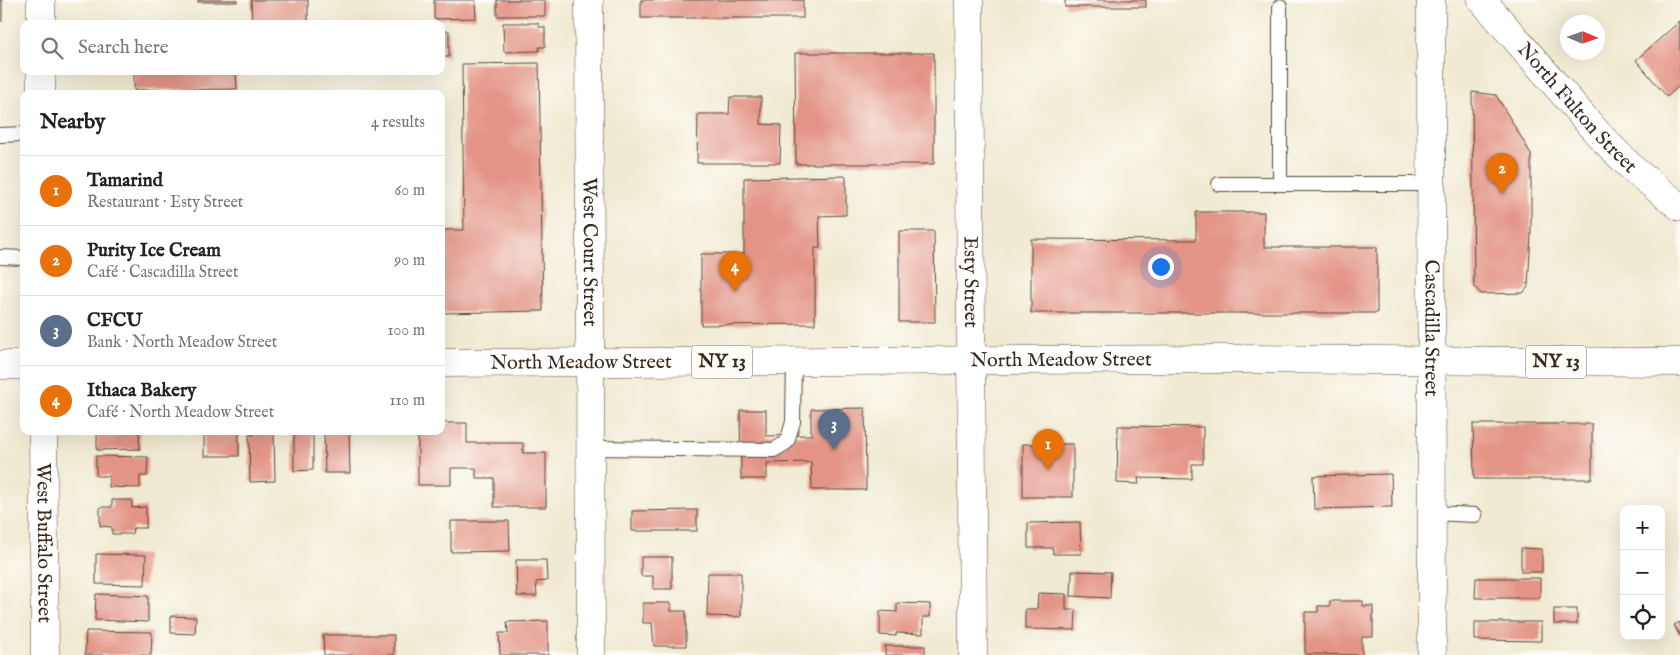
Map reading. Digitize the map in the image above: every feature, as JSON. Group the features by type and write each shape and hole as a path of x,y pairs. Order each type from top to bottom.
{"main road":[{"path":"41,0 41,20"},
{"name":"West Court Street","path":"589,0 591,655"},
{"name":"Esty Street","path":"969,0 973,655"},
{"name":"Cascadilla Street","path":"1431,0 1432,655"},
{"name":"North Fulton Street","path":"1482,0 1600,136 1634,170 1680,207"},
{"path":"41,75 41,90"},
{"name":"North Meadow Street","path":"445,363 1240,359 1680,362"},
{"path":"0,365 20,365"},
{"name":"West Buffalo Street","path":"42,435 45,655"}],"lane":[{"path":"1280,7 1280,184"},
{"path":"0,134 20,134"},
{"path":"1219,184 1431,184"},
{"path":"0,257 20,258"},
{"path":"590,448 774,450 787,442 793,422 794,361"},
{"path":"1432,513 1475,516"}],"building":[{"path":"0,0 2,0 2,21 0,21"},
{"path":"198,0 237,0 237,2 198,2"},
{"path":"251,0 308,0 308,20 252,20"},
{"path":"434,0 475,0 476,18 434,19"},
{"path":"497,0 545,0 545,16 497,16"},
{"path":"641,0 803,0 803,18 641,18"},
{"path":"1065,0 1146,0 1146,7 1065,7"},
{"path":"1680,21 1680,85 1667,97 1636,60"},
{"path":"503,23 538,23 539,27 545,27 545,47 539,47 539,51 504,52"},
{"path":"445,31 449,31 449,57 445,57"},
{"path":"795,53 934,53 934,164 796,164"},
{"path":"539,63 543,311 445,313 445,230 464,230 462,64"},
{"path":"134,75 236,75 237,89 134,90"},
{"path":"1472,92 1496,95 1531,154 1531,234 1528,287 1523,293 1481,294 1474,286"},
{"path":"730,97 761,97 761,124 781,125 780,163 697,163 698,114 729,114"},
{"path":"846,176 846,215 819,216 820,248 815,248 815,324 701,325 701,254 744,254 744,178"},
{"path":"1196,212 1264,212 1264,247 1377,247 1377,313 1031,313 1031,239 1196,240"},
{"path":"899,231 934,231 935,322 899,322"},
{"path":"865,408 866,490 812,490 811,462 767,463 767,479 741,479 740,410 766,410 766,436 811,435 811,409"},
{"path":"445,423 467,423 467,443 523,443 523,453 546,453 546,507 494,507 494,478 476,478 476,468 451,468 451,485 418,485 418,435 445,435"},
{"path":"1473,424 1592,424 1592,479 1474,479"},
{"path":"1118,426 1203,427 1203,464 1192,464 1192,479 1138,478 1139,484 1117,483"},
{"path":"97,435 139,435 140,449 97,450"},
{"path":"204,435 239,435 239,456 204,456"},
{"path":"249,435 274,435 275,481 250,482"},
{"path":"294,435 313,435 313,470 294,471"},
{"path":"324,435 349,435 350,473 325,473"},
{"path":"1023,444 1073,444 1073,497 1023,497"},
{"path":"96,456 148,457 147,476 140,476 140,488 109,487 109,476 96,476"},
{"path":"1391,474 1392,507 1314,509 1313,476"},
{"path":"112,500 132,500 132,508 146,507 146,528 133,528 132,534 112,534 112,527 100,526 100,507 112,507"},
{"path":"697,510 697,531 632,531 632,511"},
{"path":"451,521 509,521 510,551 451,552"},
{"path":"1080,522 1081,554 1053,554 1053,548 1028,548 1028,523"},
{"path":"1521,548 1542,549 1542,572 1521,572"},
{"path":"96,554 146,555 145,585 96,584"},
{"path":"641,557 672,557 672,589 653,589 653,576 641,576"},
{"path":"516,560 546,560 547,581 536,582 537,596 517,596"},
{"path":"1072,571 1111,572 1110,598 1071,596"},
{"path":"708,573 741,573 741,617 707,616"},
{"path":"1476,578 1540,578 1540,598 1475,598"},
{"path":"1038,593 1066,594 1066,610 1076,610 1075,630 1025,629 1025,609 1037,609"},
{"path":"96,594 148,596 148,622 95,620"},
{"path":"1330,601 1363,601 1363,606 1373,606 1373,637 1362,637 1362,655 1305,654 1305,612 1318,612 1318,606 1330,606"},
{"path":"643,603 671,603 671,611 686,611 686,646 654,646 652,623 643,623"},
{"path":"897,603 930,604 930,617 923,617 923,634 896,633 896,636 880,635 880,611 897,612"},
{"path":"1554,609 1577,609 1577,624 1554,624"},
{"path":"171,616 196,617 195,634 171,633"},
{"path":"548,621 548,655 500,655 499,633 508,633 507,622"},
{"path":"1475,622 1541,622 1541,641 1475,640"},
{"path":"1680,622 1680,636 1674,625"},
{"path":"86,631 152,632 151,655 85,655"},
{"path":"323,635 394,635 394,655 324,655"},
{"path":"885,646 925,646 925,655 885,655"}],"place":[{"name":"Purity Ice Cream","path":"1502,194"},
{"name":"Ithaca Bakery","path":"735,292"},
{"name":"CFCU","path":"834,450"},
{"name":"Tamarind","path":"1048,470"}]}
